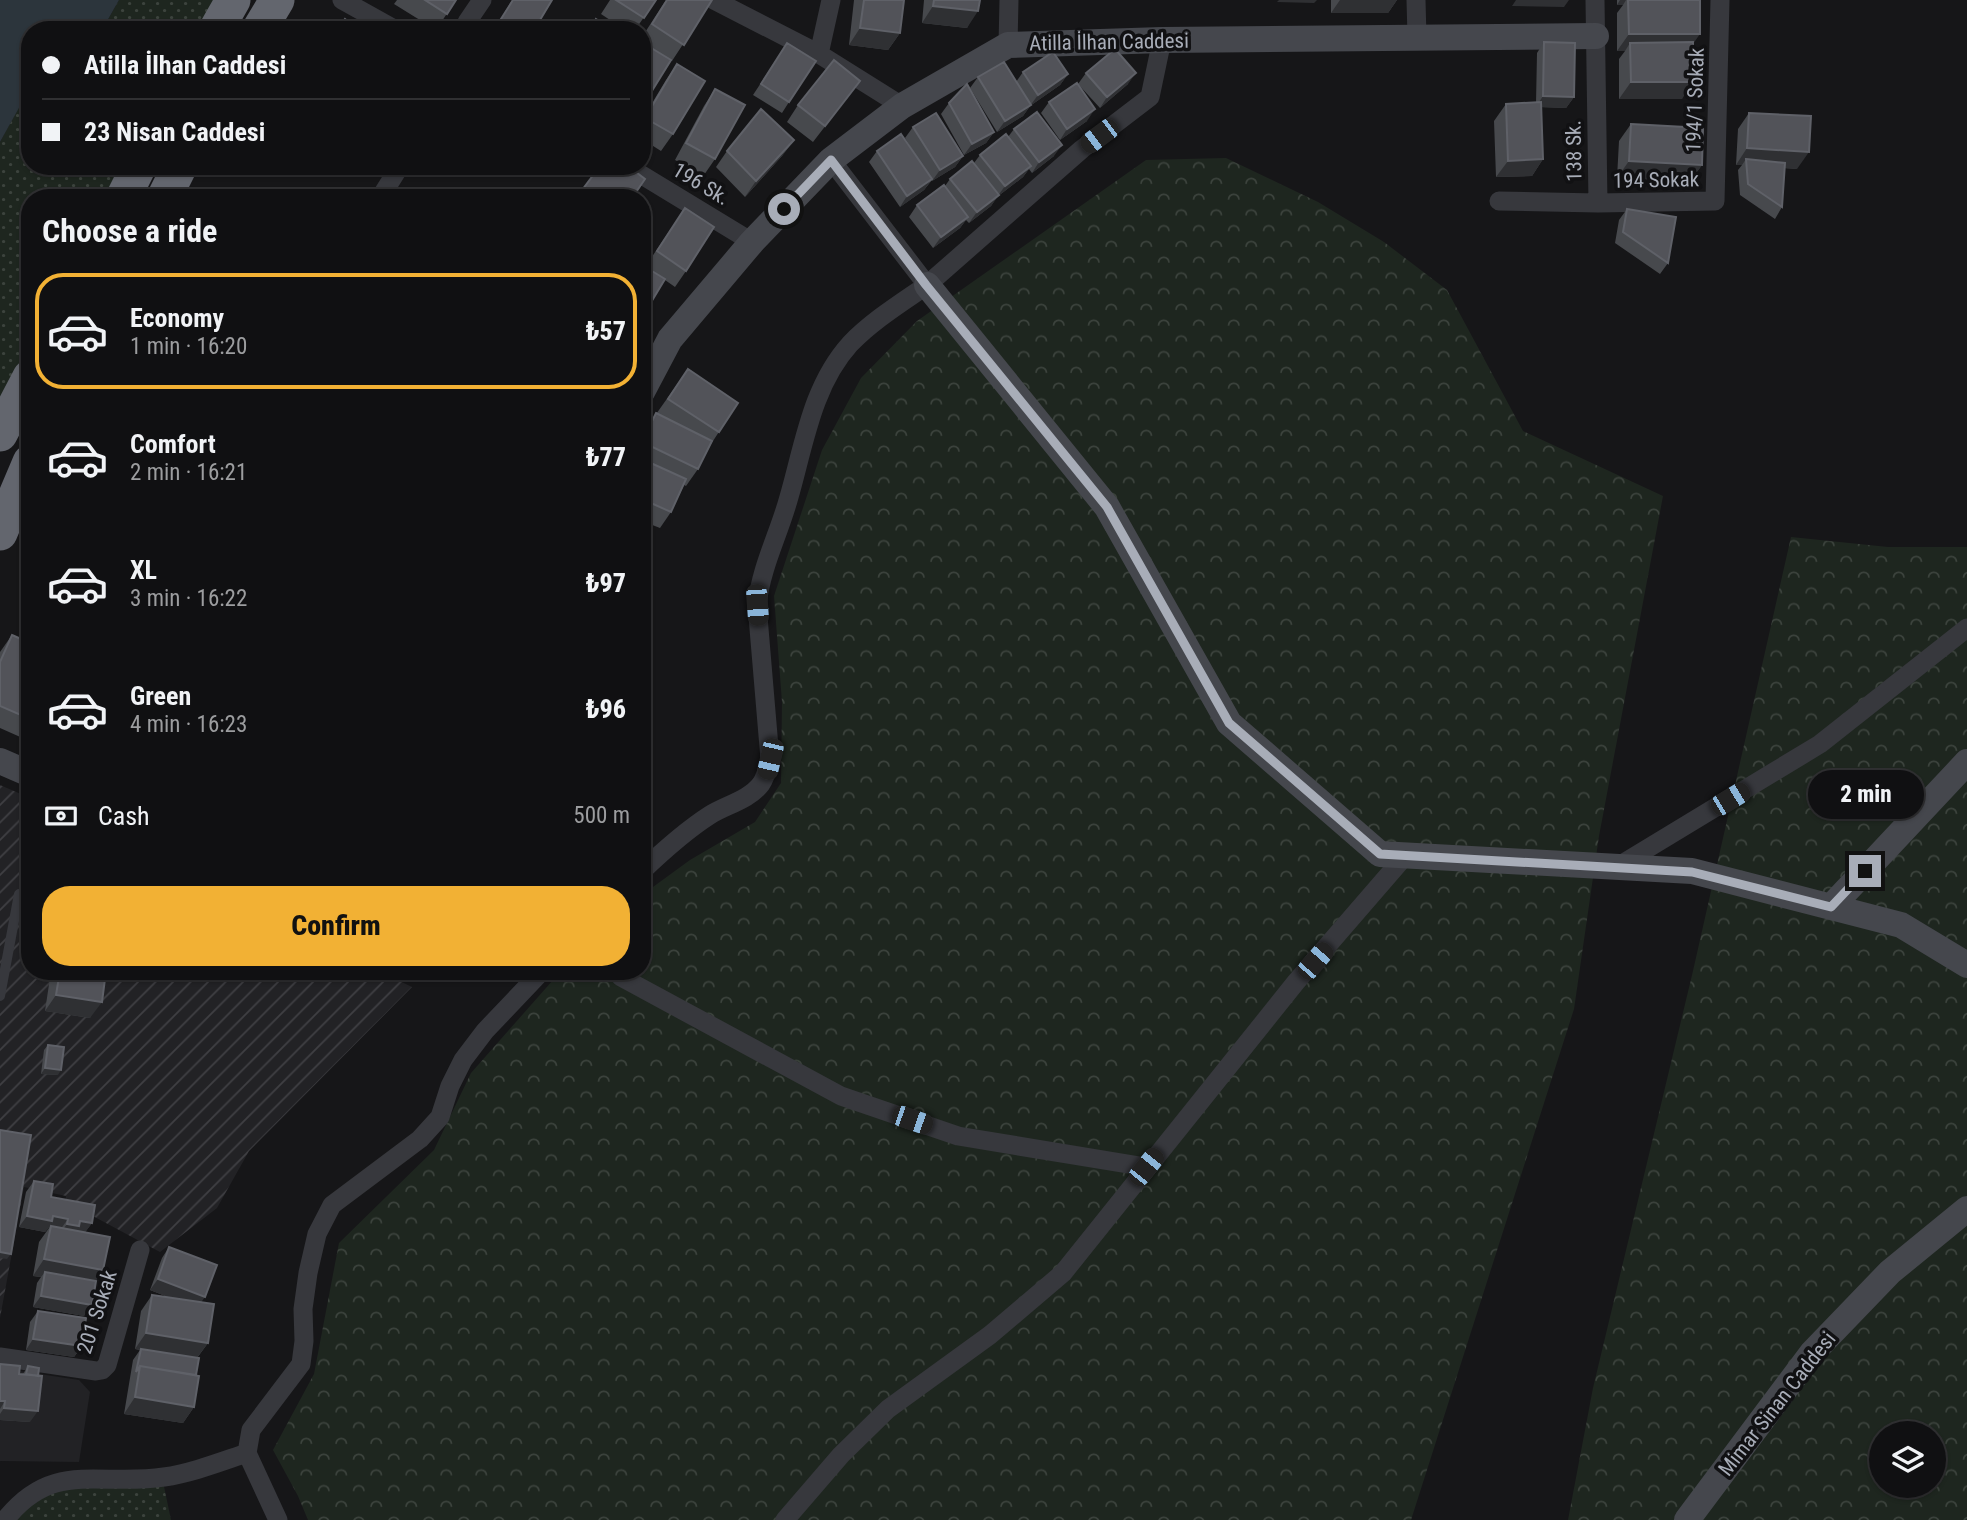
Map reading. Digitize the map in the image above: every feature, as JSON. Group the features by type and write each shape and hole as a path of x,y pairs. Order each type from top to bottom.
{"highway":[{"path":"221,21 233,0"},
{"path":"264,21 276,0"},
{"path":"0,434 21,394"},
{"path":"0,533 21,483"}],"street":[{"path":"342,0 380,21"},
{"path":"468,21 482,0"},
{"path":"818,54 831,0"},
{"path":"1008,45 1009,0"},
{"path":"1416,0 1417,37"},
{"name":"138 Sk.","path":"1499,201 1598,203 1595,0"},
{"name":"194/1 Sokak","path":"1715,201 1720,0"},
{"path":"721,2 818,54 902,106"},
{"name":"Atilla İlhan Caddesi","path":"651,375 670,340 752,242 831,160 902,106 1008,45 1162,40 1596,36"},
{"path":"651,863 682,834 751,794 767,772 770,759 757,605 759,584 789,498 805,434 827,379 849,345 926,285 1082,149 1150,97 1162,40"},
{"path":"831,160 926,285 1107,507 1229,723 1380,854 1692,872 1901,925 1967,965"},
{"name":"196 Sk.","path":"642,175 752,242"},
{"name":"194 Sokak","path":"1598,203 1715,201"},
{"path":"1616,868 1821,744 1967,628"},
{"path":"0,761 21,770"},
{"path":"1831,907 1967,762"},
{"path":"785,1520 841,1455 888,1409 990,1335 1063,1273 1297,982 1405,856"},
{"path":"278,1520 247,1453 247,1442 255,1423 301,1364 304,1341 303,1309 317,1234 332,1205 420,1139 440,1117 450,1086 463,1060 485,1031 533,980"},
{"path":"627,980 841,1096 958,1136 1146,1167"},
{"name":"Mimar Sinan Caddesi","path":"1687,1520 1812,1353 1890,1272 1967,1209"},
{"name":"201 Sokak","path":"0,1357 102,1370 107,1365 140,1250"},
{"path":"5,1520 19,1504 38,1490 61,1480 162,1477 247,1453"}],"lane":[{"path":"0,996 19,894"}],"shaded area":[{"path":"0,0 119,0 107,21 21,21 21,106 0,142"},
{"path":"0,785 21,794 21,980 398,980 412,987 249,1151 217,1208 160,1252 91,1215 65,1208 66,1196 24,1187 0,1318"},
{"path":"0,1368 79,1380 90,1392 79,1462 0,1461"}],"green space":[{"path":"119,0 233,0 221,21 107,21"},
{"path":"20,105 21,175 134,175 128,189 21,189 21,394 0,434 0,142"},
{"path":"1226,158 1318,202 1384,242 1447,290 1523,431 1663,496 1599,836 1574,1009 1411,1520 308,1520 273,1450 314,1374 339,1243 434,1150 471,1073 553,980 651,980 651,888 690,860 755,822 781,783 782,702 774,596 822,450 861,378 917,321 1146,160"},
{"path":"1791,537 1888,547 1967,547 1967,1520 1568,1520 1593,1388 1693,971"},
{"path":"162,1477 171,1520 5,1520 38,1490"}],"building":[{"path":"425,0 456,0 447,14"},
{"path":"513,0 552,0 539,21 501,19"},
{"path":"616,0 656,0 644,18"},
{"path":"667,0 712,0 684,45 652,24"},
{"path":"864,0 904,0 900,33 860,28"},
{"path":"934,0 980,0 978,11 933,6"},
{"path":"1628,0 1700,0 1700,34 1629,34"},
{"path":"1544,42 1575,43 1574,97 1543,96"},
{"path":"1693,42 1693,82 1631,82 1630,43"},
{"path":"787,43 816,61 789,102 761,84"},
{"path":"651,48 671,60 651,92"},
{"path":"1115,49 1136,73 1107,97 1086,73"},
{"path":"1053,52 1068,74 1038,95 1023,72"},
{"path":"834,60 860,81 825,126 798,105"},
{"path":"1004,62 1031,105 1005,121 978,77"},
{"path":"677,64 705,81 673,134 651,121 651,108"},
{"path":"1077,83 1095,109 1067,129 1049,102"},
{"path":"967,84 994,132 972,144 949,103"},
{"path":"715,89 745,105 715,159 686,143"},
{"path":"1541,102 1543,159 1508,161 1506,104"},
{"path":"761,109 794,140 756,181 727,151"},
{"path":"1037,112 1062,145 1039,162 1014,129"},
{"path":"936,113 963,156 940,170 913,127"},
{"path":"1749,113 1811,116 1809,152 1747,148"},
{"path":"1631,124 1703,128 1702,165 1629,161"},
{"path":"901,134 932,179 907,196 877,151"},
{"path":"1006,134 1031,166 1005,186 980,155"},
{"path":"1746,159 1785,163 1782,207 1748,184"},
{"path":"972,161 999,195 977,212 950,179"},
{"path":"593,175 640,175 645,179 638,189 583,189"},
{"path":"944,185 968,217 941,237 917,205"},
{"path":"685,208 714,227 686,271 657,251"},
{"path":"1627,209 1676,217 1668,263 1623,232"},
{"path":"651,270 665,279 651,302"},
{"path":"688,369 738,403 719,432 668,399"},
{"path":"656,413 712,441 698,469 651,446 651,423"},
{"path":"651,463 686,479 671,512 651,503"},
{"path":"12,635 21,639 21,715 0,706 0,662"},
{"path":"58,980 105,980 102,1002 56,995"},
{"path":"48,1045 64,1047 61,1070 45,1068"},
{"path":"0,1130 31,1135 11,1254 0,1252"},
{"path":"34,1181 53,1184 51,1197 95,1205 92,1223 80,1221 79,1226 67,1224 68,1219 53,1216 52,1221 27,1216"},
{"path":"51,1226 110,1237 103,1270 44,1259"},
{"path":"169,1247 217,1265 205,1297 158,1279"},
{"path":"45,1272 96,1281 92,1305 41,1296"},
{"path":"152,1295 214,1304 208,1343 146,1333"},
{"path":"38,1311 86,1318 82,1346 33,1339"},
{"path":"141,1349 199,1358 196,1375 140,1366 136,1372"},
{"path":"0,1364 20,1366 19,1374 42,1376 38,1411 4,1408 5,1401 0,1401"},
{"path":"28,1366 39,1368 38,1376 26,1374"},
{"path":"140,1366 199,1376 194,1407 135,1397"}],"route":[{"path":"784,209 831,160 926,285 1107,507 1229,723 1380,854 1692,872 1831,907 1865,871"}]}
